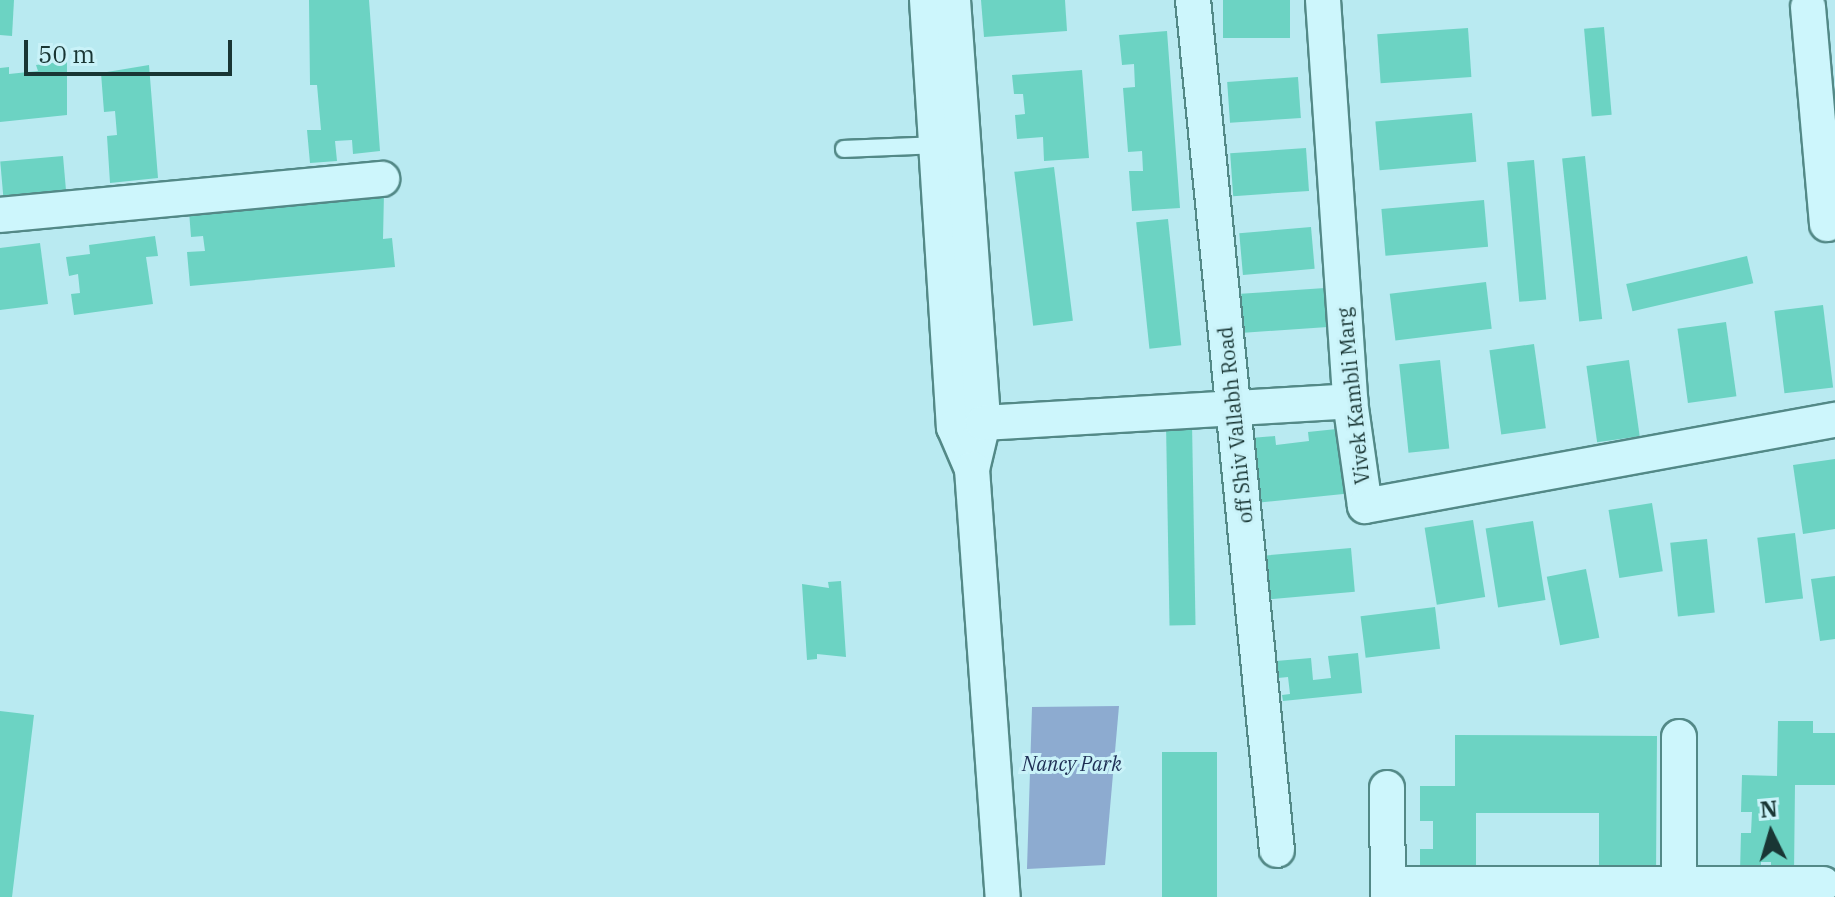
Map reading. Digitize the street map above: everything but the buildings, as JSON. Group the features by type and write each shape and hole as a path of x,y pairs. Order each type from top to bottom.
{"street":[{"path":"927,0 954,427 972,469"},
{"path":"953,0 983,423 972,469 1003,897"},
{"name":"off Shiv Vallabh Road","path":"1193,0 1277,850"},
{"name":"Vivek Kambli Marg","path":"1323,0 1350,401 1365,506 1835,420"},
{"path":"1812,5 1827,224"},
{"path":"0,215 382,179"},
{"path":"983,423 1350,401"},
{"path":"1679,737 1680,891"},
{"path":"1387,788 1388,890 1680,891 1823,884"}],"lane":[{"path":"844,149 938,145"}],"green space":[{"name":"Nancy Park","path":"1119,706 1105,865 1027,869 1032,707"}]}
